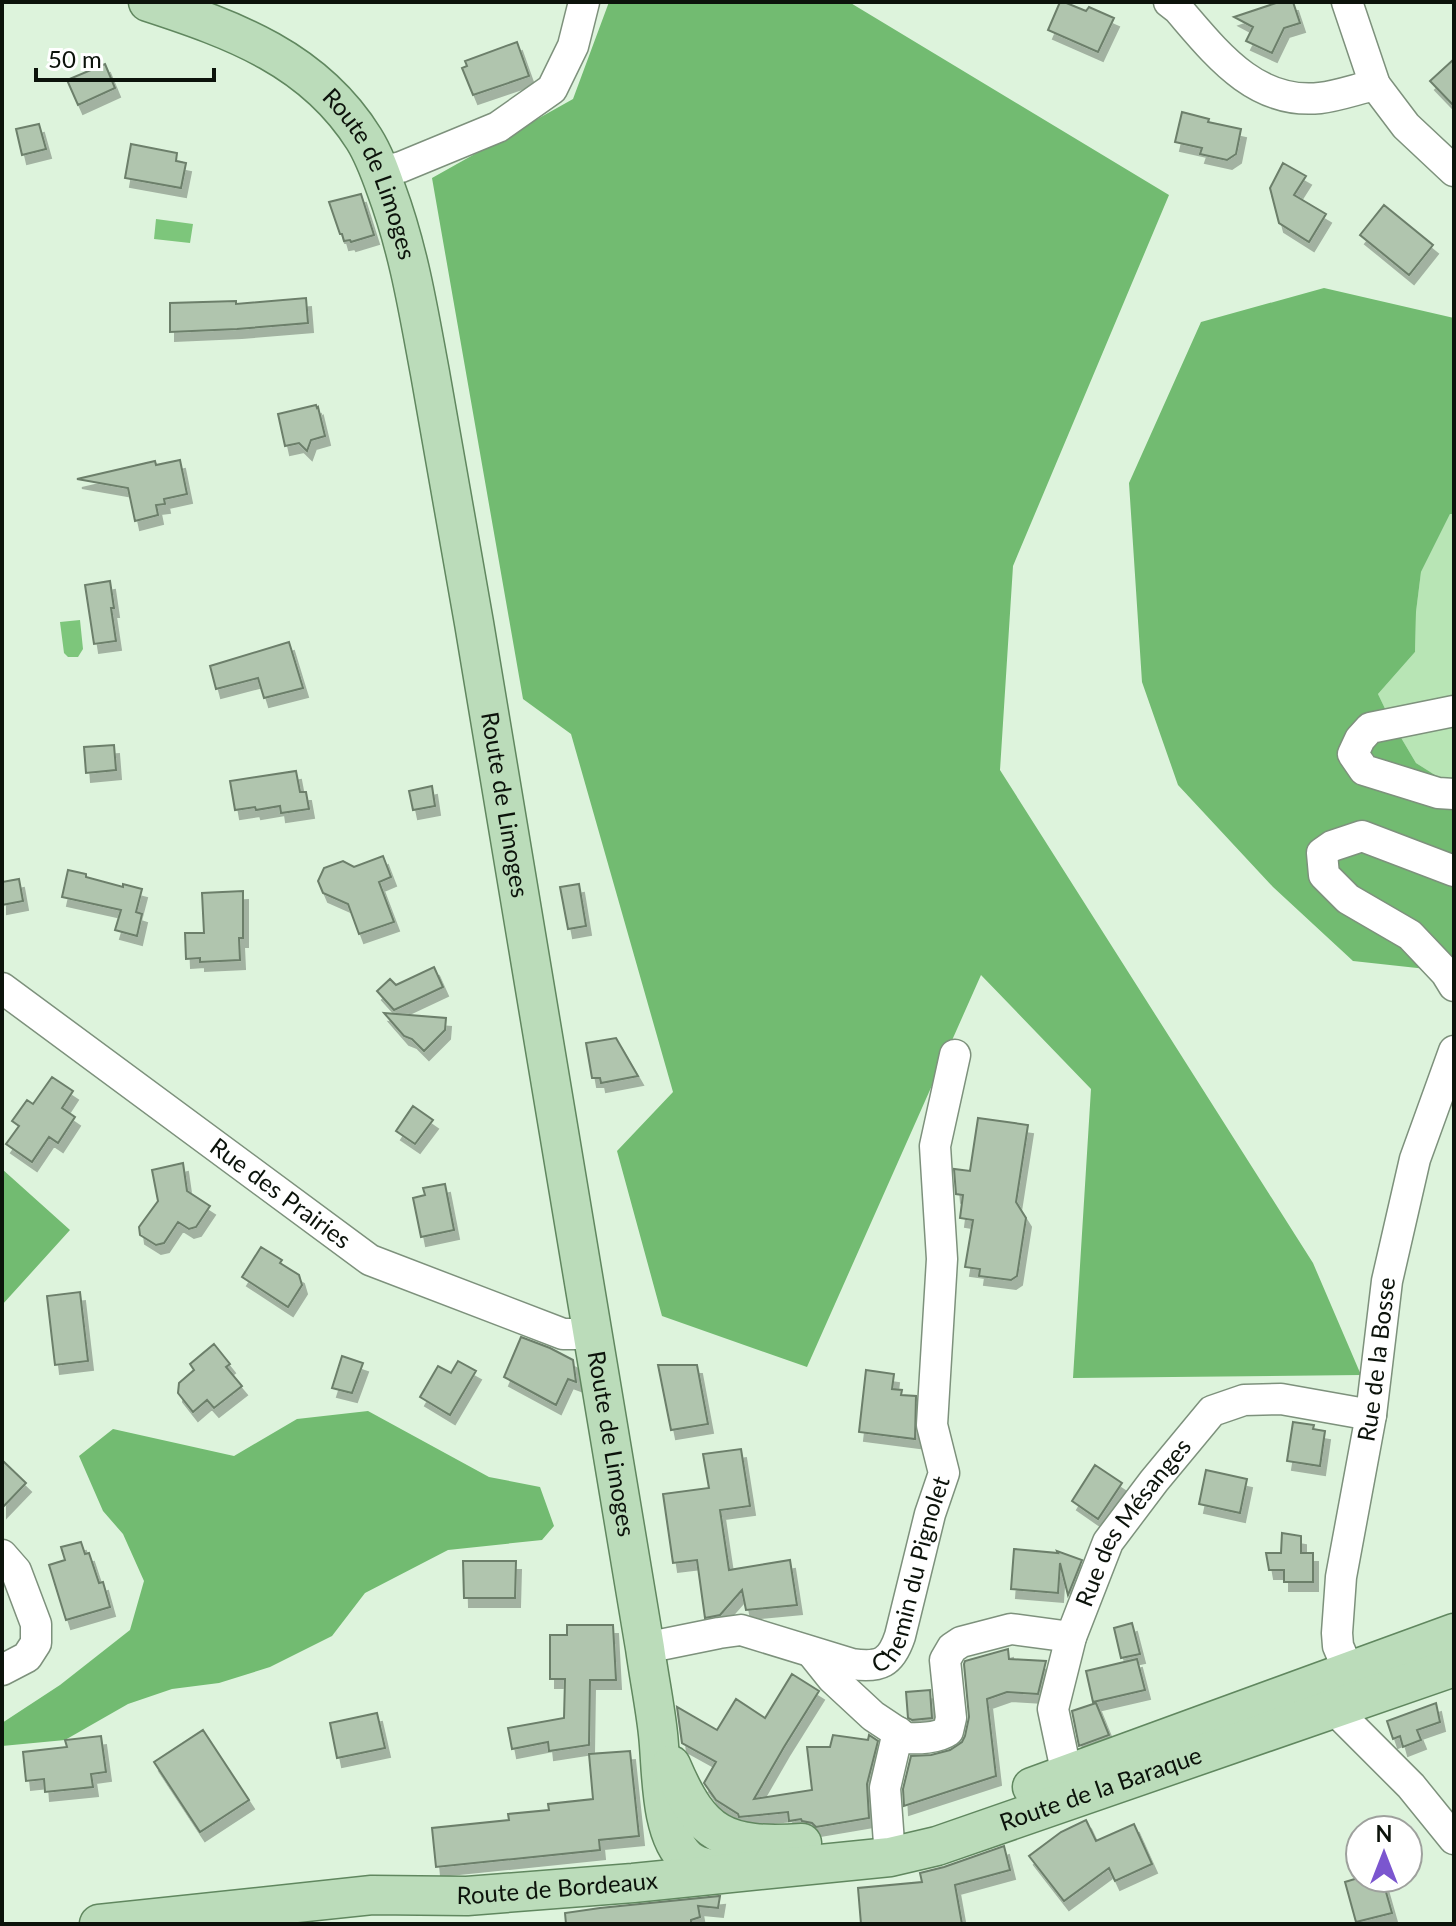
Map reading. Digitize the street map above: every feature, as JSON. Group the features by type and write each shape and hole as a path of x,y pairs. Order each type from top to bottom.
{"main road":[{"name":"Route de Limoges","path":"148,2 258,43 292,64 332,97 365,140 396,216 414,279 459,530 658,1736 684,1796 682,1817"},
{"name":"Route de la Baraque","path":"688,1859 769,1858 889,1845 937,1846 1071,1786 1155,1756 1184,1730 1454,1633"},
{"name":"Route de la Baraque","path":"1071,1786 1334,1709 1454,1667"},
{"path":"682,1817 721,1836 754,1843 889,1845"},
{"path":"372,1895 663,1869 688,1859 697,1838 698,1826 682,1817"},
{"path":"632,1863 649,1856 660,1846 682,1817"},
{"name":"Route de la Baraque","path":"740,1871 889,1845"},
{"path":"688,1859 708,1869 740,1871"},
{"name":"Route de Bordeaux","path":"99,1924 372,1895 465,1876 688,1859"},
{"name":"Route de Bordeaux","path":"372,1895 467,1896 740,1871"}],"street":[{"path":"380,172 401,167 498,127 552,89 573,46 584,2"},
{"path":"1169,2 1224,61 1252,83 1291,99 1321,98 1375,85"},
{"path":"1347,2 1375,85 1406,126 1454,171"},
{"path":"1454,711 1370,728 1353,754 1364,770 1438,793 1454,794"},
{"path":"1454,871 1362,836 1332,846 1322,853 1324,875 1348,899 1410,935 1446,973 1454,986"},
{"name":"Rue des Prairies","path":"2,988 370,1260 563,1334 592,1334"},
{"name":"Rue de la Bosse","path":"1349,1672 1338,1646 1341,1577 1371,1415 1387,1281 1415,1159 1454,1051"},
{"name":"Chemin du Pignolet","path":"645,1648 741,1630 852,1664 869,1666 894,1654 930,1514 944,1473 932,1425 942,1259 935,1146 955,1055"},
{"name":"Rue des Mésanges","path":"1071,1786 1053,1709 1071,1637 1108,1542 1154,1481 1212,1411 1244,1400 1281,1399 1371,1415"},
{"path":"2,1555 16,1571 36,1624 36,1643 27,1657 2,1670"},
{"path":"812,1653 832,1678 873,1716 912,1739 948,1731 951,1718 945,1660 952,1648 961,1642 1011,1629 1071,1637"},
{"path":"1300,1688 1334,1709 1411,1786 1454,1839"},
{"path":"889,1845 885,1788 898,1732"}],"shaded area":[{"path":"609,2 849,2 1169,195 1013,566 1000,770 1313,1263 1361,1375 1073,1378 1091,1089 981,975 807,1367 662,1316 617,1151 673,1092 571,734 523,699 432,178 573,99"},
{"path":"156,219 193,224 190,243 154,239"},
{"path":"1324,288 1454,318 1454,514 1450,514 1421,572 1415,652 1378,694 1416,763 1454,787 1454,972 1353,961 1273,887 1178,785 1142,682 1129,483 1201,322"},
{"path":"1450,514 1454,514 1454,787 1416,763 1378,694 1415,652 1421,572"},
{"path":"80,620 83,649 78,657 68,657 64,653 60,622"},
{"path":"2,1169 70,1230 2,1305"},
{"path":"368,1411 489,1477 540,1487 554,1526 542,1540 448,1550 365,1593 332,1636 270,1667 219,1683 172,1689 128,1704 65,1740 2,1746 2,1723 60,1685 130,1630 144,1581 123,1534 103,1511 79,1456 113,1429 234,1456 297,1419"}],"building":[{"path":"1060,2 1086,11 1089,7 1114,18 1098,52 1048,30"},
{"path":"1279,2 1293,2 1300,23 1284,28 1272,53 1246,41 1253,27 1234,17"},
{"path":"517,42 529,76 473,95 462,68 467,66 465,61"},
{"path":"1454,59 1454,106 1430,81"},
{"path":"105,64 115,88 78,105 67,80"},
{"path":"1182,112 1209,119 1208,122 1241,129 1236,154 1227,160 1200,154 1202,148 1175,142"},
{"path":"39,124 46,149 22,155 16,129"},
{"path":"131,144 177,153 176,161 186,163 181,188 125,178"},
{"path":"1283,163 1306,176 1294,195 1326,214 1309,242 1279,223 1270,188"},
{"path":"361,194 374,235 344,241 329,202"},
{"path":"1384,205 1433,245 1409,275 1360,235"},
{"path":"306,298 308,323 170,332 170,303 236,301 236,304"},
{"path":"316,405 325,436 311,440 307,451 299,443 285,446 278,414"},
{"path":"180,460 187,494 164,499 165,504 156,505 158,515 135,521 128,488 77,479 155,461 156,465"},
{"path":"110,581 116,641 94,644 85,585"},
{"path":"289,642 303,688 264,698 258,678 216,689 210,666"},
{"path":"114,745 116,770 86,773 84,747"},
{"path":"296,771 300,792 306,792 309,809 281,813 280,806 235,810 230,781"},
{"path":"432,786 435,806 413,810 409,791"},
{"path":"383,856 391,877 379,882 394,922 359,934 348,904 323,893 318,881 324,868 343,861 354,867"},
{"path":"68,870 123,887 123,884 142,889 136,912 142,914 137,936 115,930 121,910 62,897"},
{"path":"19,879 23,901 2,905 2,882"},
{"path":"579,884 586,926 568,929 560,887"},
{"path":"243,891 240,960 200,962 200,958 186,959 185,933 204,933 202,893"},
{"path":"434,967 443,987 394,1010 377,991 390,979 396,985"},
{"path":"384,1013 446,1018 445,1030 424,1051 404,1036"},
{"path":"616,1038 638,1076 601,1083 600,1078 592,1078 586,1043"},
{"path":"52,1077 73,1091 62,1108 75,1117 58,1143 49,1137 32,1162 6,1144 19,1126 12,1121 27,1100 33,1104"},
{"path":"413,1106 433,1120 415,1144 396,1131"},
{"path":"978,1118 1028,1125 1016,1202 1026,1218 1017,1276 1011,1280 979,1276 980,1269 965,1267 973,1220 960,1218 963,1195 956,1194 954,1169 970,1171"},
{"path":"183,1163 187,1191 210,1206 196,1227 189,1229 178,1222 164,1243 156,1245 140,1235 139,1227 158,1201 152,1170"},
{"path":"445,1184 454,1230 421,1237 413,1198 425,1195 423,1188"},
{"path":"261,1247 299,1275 302,1285 288,1307 242,1277"},
{"path":"80,1292 88,1361 55,1365 47,1296"},
{"path":"521,1337 573,1360 576,1382 568,1379 556,1405 504,1377"},
{"path":"214,1344 230,1364 226,1367 242,1386 214,1408 207,1400 193,1412 178,1393 179,1383 194,1370 190,1364"},
{"path":"342,1356 363,1363 352,1393 332,1388"},
{"path":"458,1361 476,1371 450,1415 420,1397 438,1366 451,1373"},
{"path":"658,1365 697,1365 708,1424 671,1430"},
{"path":"866,1370 894,1374 892,1389 902,1390 901,1395 916,1396 915,1439 859,1432"},
{"path":"1293,1422 1314,1425 1313,1429 1325,1431 1320,1466 1287,1461"},
{"path":"741,1449 750,1506 720,1510 729,1570 790,1560 797,1605 746,1610 742,1590 720,1615 705,1618 697,1560 673,1563 663,1494 709,1488 703,1454"},
{"path":"2,1460 26,1483 2,1508"},
{"path":"1095,1465 1122,1483 1098,1519 1072,1501"},
{"path":"1206,1470 1247,1479 1240,1513 1199,1504"},
{"path":"1282,1533 1301,1536 1301,1553 1313,1553 1313,1582 1284,1582 1284,1570 1269,1570 1266,1553 1281,1553"},
{"path":"81,1542 85,1554 89,1553 99,1583 103,1582 110,1607 66,1620 49,1565 65,1560 61,1547"},
{"path":"1014,1549 1057,1551 1082,1560 1068,1595 1060,1563 1058,1593 1011,1589"},
{"path":"463,1561 516,1561 515,1598 464,1598"},
{"path":"1132,1623 1140,1654 1121,1658 1114,1628"},
{"path":"567,1625 613,1625 616,1680 590,1680 589,1745 549,1751 548,1742 512,1749 508,1728 564,1718 565,1679 550,1679 550,1635 567,1635"},
{"path":"1008,1649 1009,1659 1046,1661 1038,1694 1007,1692 987,1699 996,1776 904,1806 903,1789 911,1756 950,1750 965,1736 969,1717 965,1661"},
{"path":"1137,1659 1145,1690 1093,1702 1086,1671"},
{"path":"792,1674 819,1691 754,1799 812,1790 807,1747 830,1747 833,1735 868,1740 869,1735 878,1741 867,1784 869,1818 816,1827 801,1819 789,1821 788,1812 739,1817 716,1800 704,1783 716,1762 682,1743 677,1707 717,1730 736,1699 765,1718"},
{"path":"930,1690 932,1718 908,1718 906,1692"},
{"path":"1096,1703 1109,1735 1079,1746 1072,1711"},
{"path":"1436,1703 1440,1722 1417,1730 1421,1740 1403,1747 1400,1736 1393,1739 1387,1721"},
{"path":"377,1713 385,1748 337,1758 330,1723"},
{"path":"203,1730 249,1800 200,1832 154,1762"},
{"path":"101,1736 106,1772 91,1774 93,1787 45,1792 44,1779 26,1781 23,1752 67,1747 65,1740"},
{"path":"630,1751 639,1836 599,1840 600,1850 436,1867 432,1828 509,1820 508,1814 549,1810 548,1804 593,1799 589,1754"},
{"path":"1086,1820 1096,1841 1134,1824 1152,1864 1115,1881 1109,1868 1064,1901 1029,1856 1061,1832"},
{"path":"1004,1846 1010,1870 955,1885 962,1924 861,1924 858,1888 922,1882 920,1873"},
{"path":"1348,1894 1387,1894 1392,1913 1356,1922"},
{"path":"720,1896 718,1908 698,1906 700,1917 691,1920 691,1924 566,1924 565,1913"}]}
